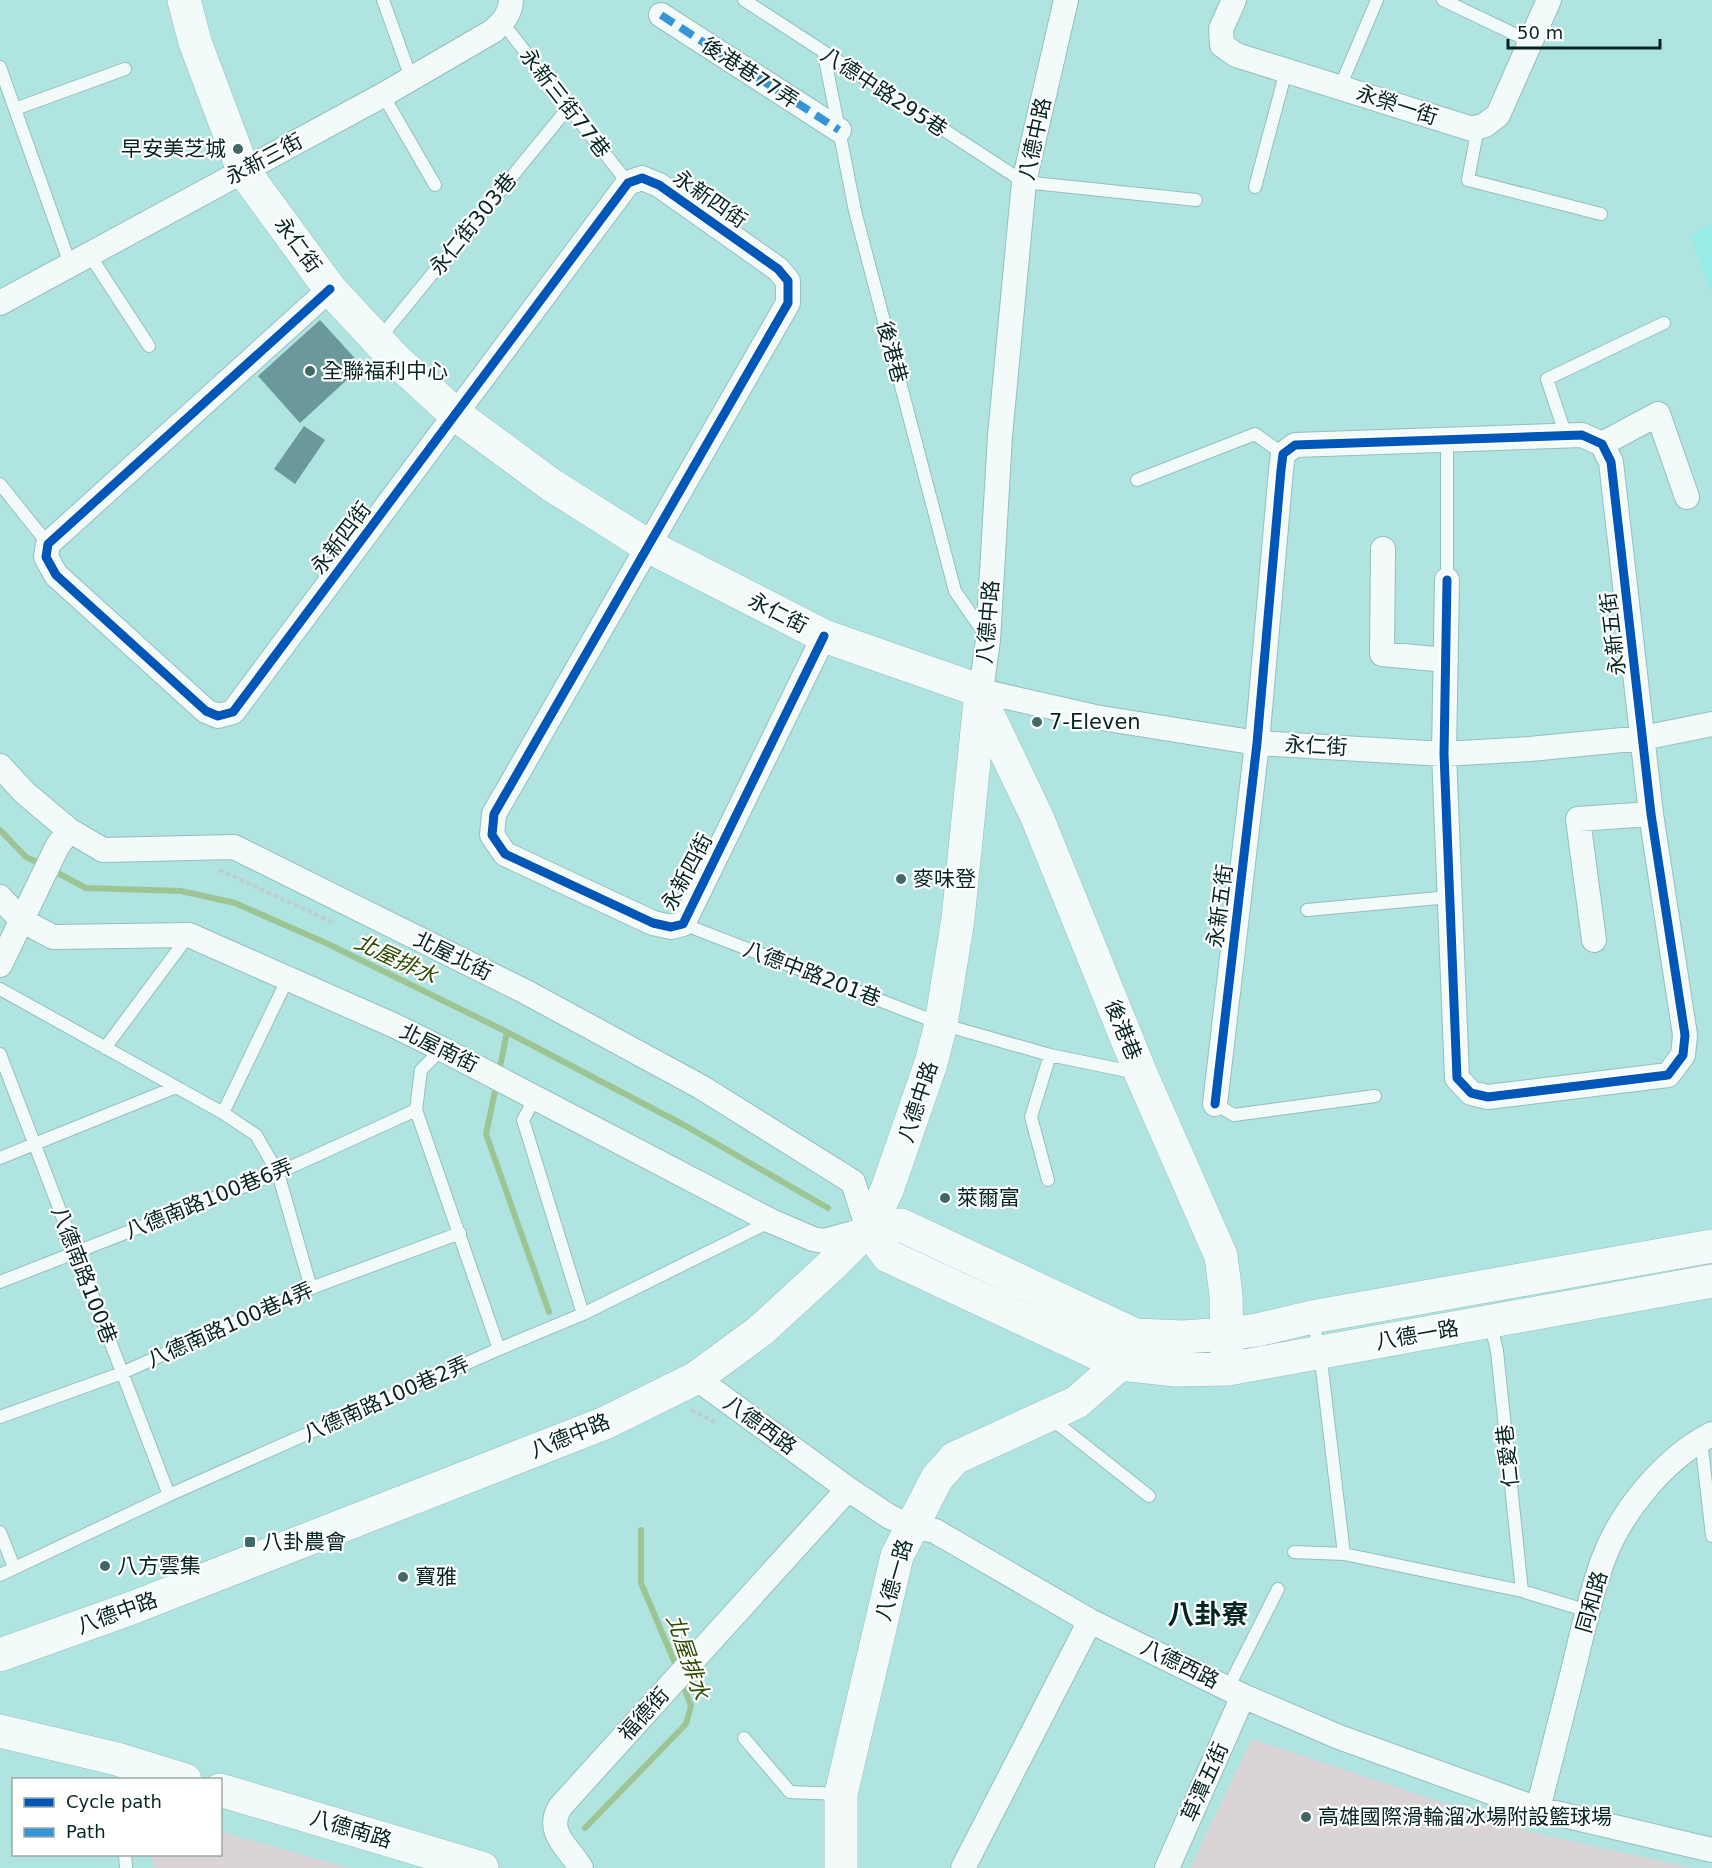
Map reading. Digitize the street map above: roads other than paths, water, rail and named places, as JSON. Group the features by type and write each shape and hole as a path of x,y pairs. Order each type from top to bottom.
{"street":[{"name":"永仁街","path":"184,0 195,42 243,170 330,289 395,360 455,414 550,484 648,546 824,636 981,695 1095,717 1257,743 1444,754 1530,749 1643,738 1712,724"},
{"name":"八德中路","path":"0,1655 140,1605 605,1423 696,1378 760,1331 868,1230 894,1173 931,1063 941,1024 958,919 988,640 1000,436 1024,182 1066,0"},
{"name":"永榮一街","path":"1234,0 1221,29 1222,45 1236,55 1472,129 1478,127"},
{"path":"1478,127 1498,115 1550,0"},
{"name":"永新三街","path":"0,303 383,95 493,30 507,11"},
{"name":"後港巷77弄","path":"661,15 839,130"},
{"name":"永新四街","path":"48,544 46,557 56,575 207,711 218,716 233,712 628,183 642,178 659,185 778,269 788,281 788,303 494,814 492,835 505,854 654,923 671,927 683,924 824,636"},
{"path":"48,544 330,289"},
{"path":"1283,454 1294,445 1582,435 1602,444 1658,414 1687,497"},
{"name":"永新五街","path":"1447,580 1444,754 1457,1078 1471,1093 1488,1097 1668,1075 1683,1055 1685,1035 1651,814 1611,462 1602,444"},
{"name":"永新五街","path":"1215,1104 1257,743 1283,454"},
{"path":"1383,549 1382,654 1446,660"},
{"name":"後港巷","path":"981,695 1037,817 1141,1074 1221,1256 1226,1295 1227,1369"},
{"name":"北屋北街","path":"0,766 63,838 103,850 234,847 516,987 701,1086 853,1182 868,1230"},
{"path":"1594,940 1578,819 1651,814"},
{"path":"0,965 63,838"},
{"name":"北屋南街","path":"0,897 26,910 53,937 189,935 442,1049 771,1221 813,1239 824,1240 868,1230"},
{"name":"八德一路","path":"868,1230 901,1226 1135,1335 1183,1337 1257,1330 1312,1317 1712,1246"},
{"name":"八德一路","path":"868,1230 888,1256 1120,1364 1176,1370 1227,1369 1712,1281"},
{"name":"八德一路","path":"841,1868 841,1794 897,1556 937,1478 955,1458 1077,1402 1120,1364 1135,1335"},
{"name":"八德西路","path":"696,1378 890,1517 911,1526 935,1531 1090,1621 1235,1692 1339,1737 1538,1809 1712,1850"},
{"name":"同和路","path":"1538,1809 1588,1611 1604,1558 1629,1512 1663,1469 1706,1437"},
{"name":"福德街","path":"579,1865 555,1831 556,1814 560,1807 848,1489"},
{"path":"963,1868 1090,1621"},
{"name":"草潭五街","path":"1167,1868 1235,1692"},
{"path":"0,1731 118,1764 181,1778"},
{"name":"八德南路","path":"222,1791 482,1868"}],"lane":[{"path":"383,0 411,78"},
{"name":"八德中路295巷","path":"744,0 1024,182"},
{"path":"1340,87 1377,0"},
{"path":"1443,0 1531,42"},
{"name":"永新三街77巷","path":"507,11 568,108 628,183"},
{"name":"後港巷","path":"824,54 855,211 955,591 988,640"},
{"path":"0,67 15,109 80,259 149,346"},
{"path":"15,109 125,69"},
{"path":"1255,187 1286,71"},
{"path":"383,95 435,185"},
{"name":"永仁街303巷","path":"378,340 568,108"},
{"path":"1478,127 1468,180 1601,214"},
{"path":"1024,182 1196,200"},
{"path":"1566,436 1547,379 1664,323"},
{"path":"1137,480 1255,434 1283,454"},
{"path":"1447,440 1447,580"},
{"path":"0,484 48,544"},
{"path":"1307,910 1450,897"},
{"name":"八德中路201巷","path":"683,924 941,1024 1050,1055 1141,1074"},
{"path":"105,1048 189,935"},
{"path":"223,1113 287,980"},
{"path":"0,989 223,1113 256,1135 278,1173 311,1288"},
{"path":"442,1049 421,1070 416,1110 499,1349"},
{"name":"八德南路100巷","path":"0,1054 169,1495"},
{"path":"1048,1180 1031,1118 1050,1055"},
{"path":"0,1158 176,1087"},
{"path":"531,1096 523,1120 583,1314"},
{"path":"1215,1104 1234,1115 1375,1096"},
{"name":"八德南路100巷6弄","path":"0,1282 278,1173 416,1110"},
{"name":"八德南路100巷2弄","path":"0,1575 169,1495 583,1314 771,1221"},
{"name":"八德南路100巷4弄","path":"0,1417 122,1373 311,1288 460,1233"},
{"path":"1312,1317 1320,1352 1344,1554"},
{"name":"仁愛巷","path":"1490,1321 1497,1351 1522,1591"},
{"path":"1047,1416 1149,1496"},
{"path":"1706,1437 1712,1536"},
{"path":"0,1532 14,1568"},
{"path":"1294,1552 1344,1554 1522,1591 1588,1611"},
{"path":"1235,1692 1278,1589"},
{"path":"744,1738 790,1792 841,1794"}],"waterway":[{"name":"北屋排水","path":"0,830 26,857 43,865"},
{"name":"北屋排水","path":"52,870 86,888 181,891 235,903 326,943 507,1032 684,1125 828,1208"},
{"name":"北屋排水","path":"499,1072 507,1032"},
{"name":"北屋排水","path":"497,1082 486,1134 549,1312"},
{"name":"北屋排水","path":"641,1530 641,1583 677,1668"},
{"name":"北屋排水","path":"585,1828 686,1724 691,1706 681,1680"}],"place":[{"name":"早安美芝城","path":"238,149"},
{"name":"全聯福利中心","path":"310,371"},
{"name":"7-Eleven","path":"1037,722"},
{"name":"麥味登","path":"901,879"},
{"name":"萊爾富","path":"945,1198"},
{"name":"八卦農會","path":"250,1542"},
{"name":"八方雲集","path":"105,1566"},
{"name":"寶雅","path":"403,1577"},
{"name":"高雄國際滑輪溜冰場附設籃球場","path":"1306,1817"}],"district":[{"name":"八卦寮","path":"1208,1614"}]}
